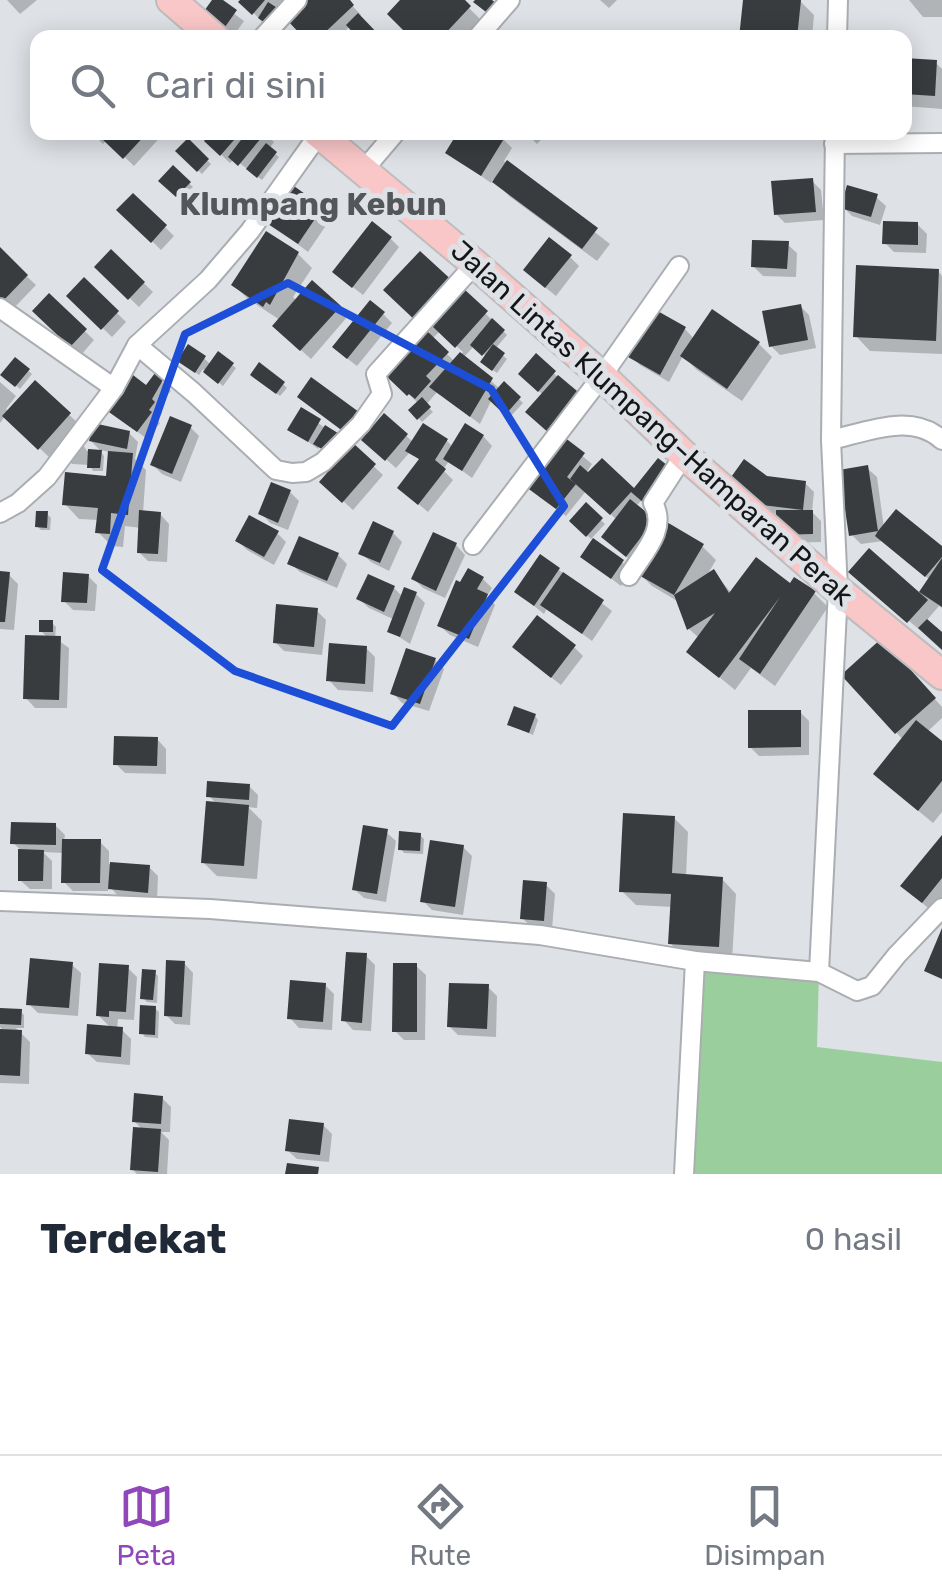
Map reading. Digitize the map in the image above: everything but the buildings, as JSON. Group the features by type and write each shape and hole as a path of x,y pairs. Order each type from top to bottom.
{"main road":[{"path":"187,5 208,30"},
{"name":"Jalan Lintas Klumpang–Hamparan Perak","path":"325,140 475,264 684,455 942,675"}],"street":[{"path":"269,30 297,0"},
{"path":"484,30 510,0"},
{"path":"837,30 838,0"},
{"path":"0,513 48,477 114,388 137,345 208,280 250,231 314,140"},
{"path":"362,172 389,140"},
{"path":"819,972 838,590 831,440 835,140"},
{"path":"878,140 942,143"},
{"path":"137,345 194,392 276,470 306,472 324,462 360,424 382,394 376,374 475,264"},
{"path":"473,545 602,376 679,266"},
{"path":"0,308 114,388"},
{"path":"831,440 909,424 933,432 942,440"},
{"path":"629,576 659,528 659,514 653,503 684,455"},
{"path":"0,901 210,909 540,935 695,961 819,972 850,990 872,986 942,908"},
{"path":"684,1174 695,961"}],"highlighted area":[{"path":"288,283 491,389 564,506 392,726 235,671 102,570 185,334"}],"green space":[{"path":"695,961 819,972 817,1047 942,1062 942,1174 684,1174"}],"district":[{"name":"Klumpang Kebun","path":"313,204"}]}
